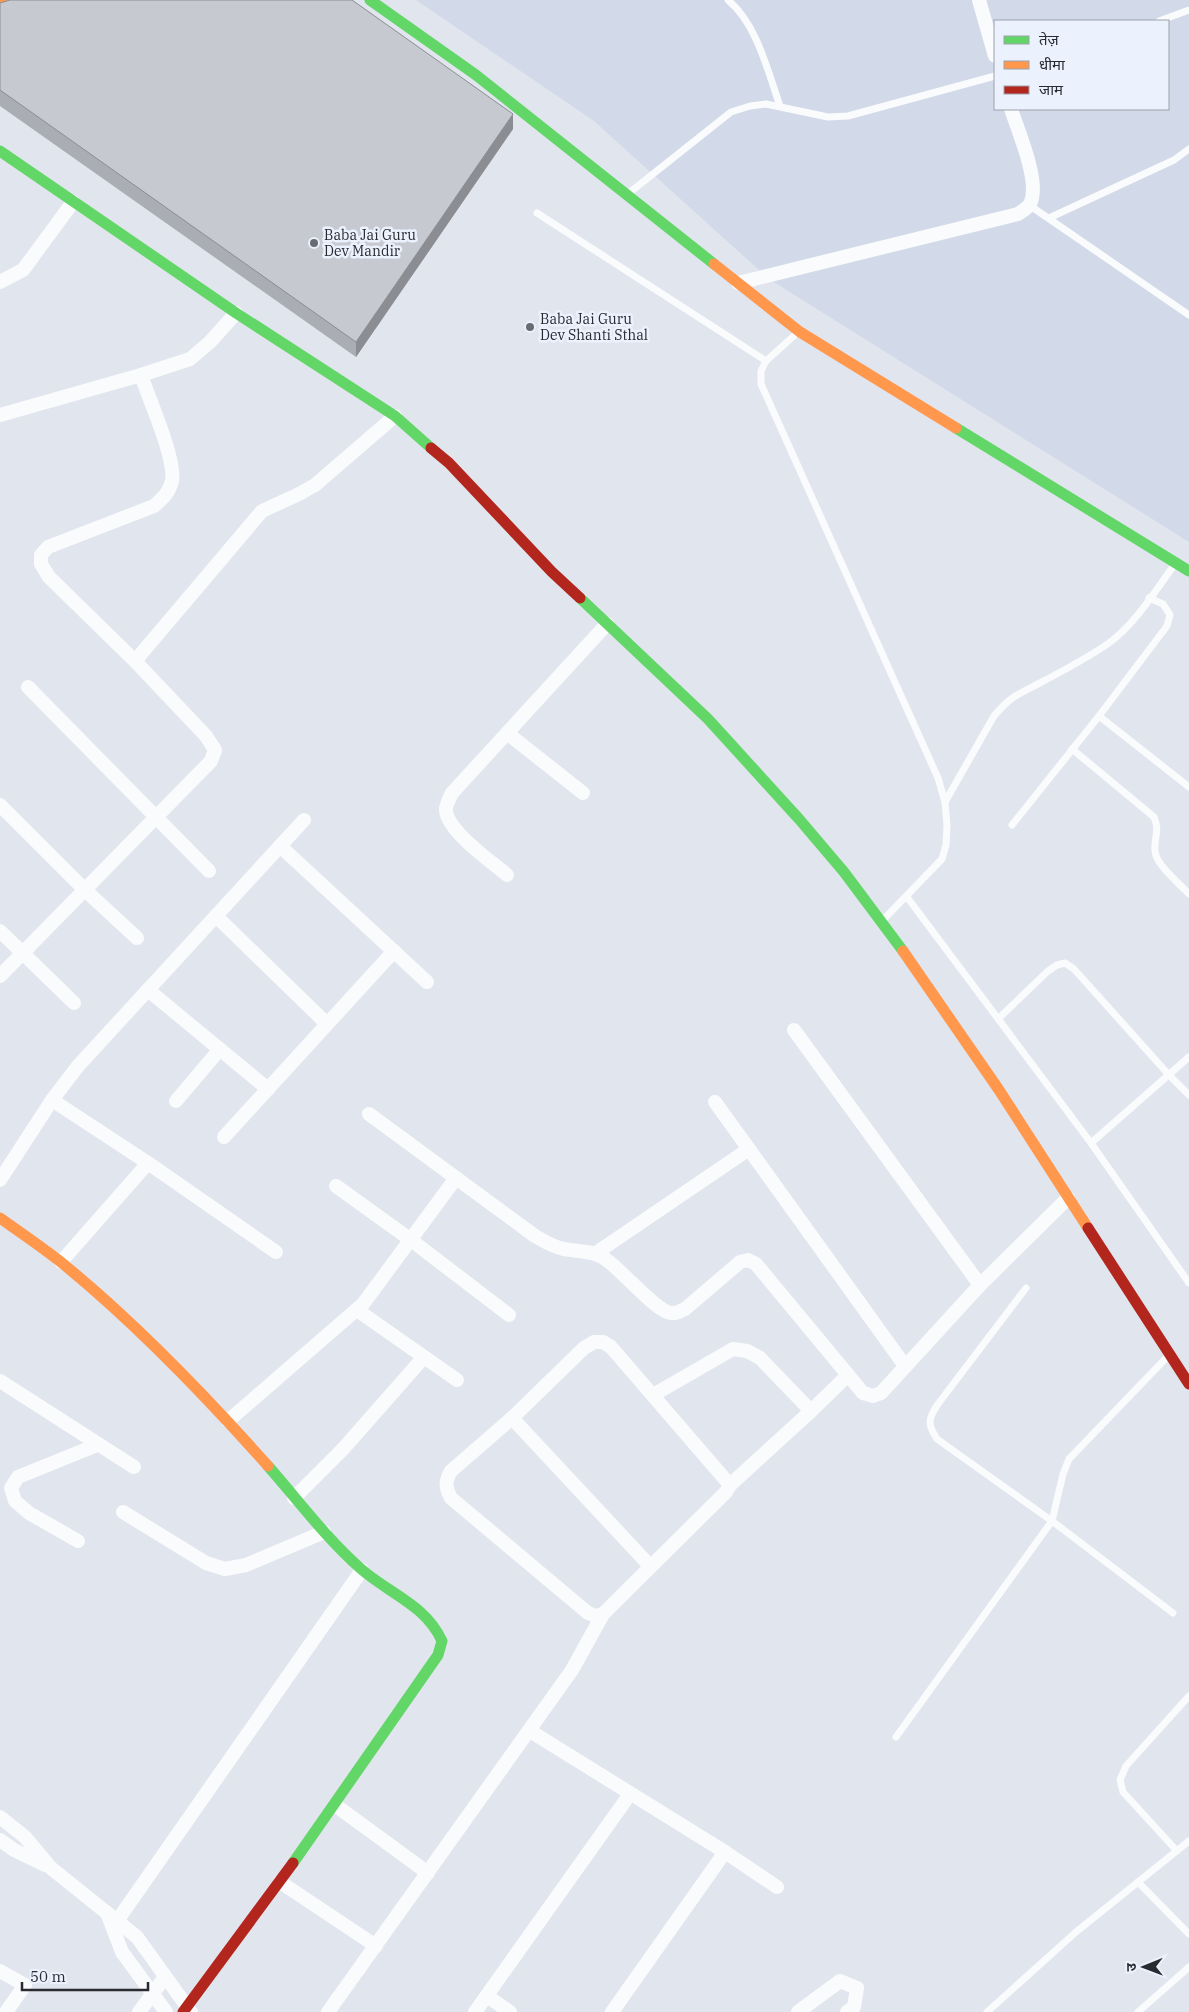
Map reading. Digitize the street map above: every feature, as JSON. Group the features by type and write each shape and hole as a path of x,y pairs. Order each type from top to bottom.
{"street":[{"path":"370,0 476,75 800,332 1189,571"},
{"path":"979,0 994,52"},
{"path":"738,283 1018,214 1029,205 1033,190 1030,170 1011,110"},
{"path":"0,151 236,313 395,416 449,462 552,572 715,726 819,842 882,921 999,1090 1189,1384"},
{"path":"0,282 23,270 73,202"},
{"path":"0,415 141,376 190,359 210,342 236,313"},
{"path":"0,976 211,761 215,750 206,736 49,577 41,564 40,555 48,547 154,506 167,494 172,480 172,462 141,376"},
{"path":"134,662 262,511 315,485 395,416"},
{"path":"507,876 450,823 446,808 452,793 608,624"},
{"path":"28,687 209,871"},
{"path":"507,733 583,793"},
{"path":"0,804 85,890 137,938"},
{"path":"0,1180 52,1100 78,1066 304,820"},
{"path":"280,846 427,982"},
{"path":"216,916 327,1024"},
{"path":"0,931 74,1003"},
{"path":"224,1137 394,951"},
{"path":"148,990 268,1089"},
{"path":"794,1030 980,1285"},
{"path":"176,1101 220,1049"},
{"path":"52,1100 148,1163 276,1252"},
{"path":"715,1102 905,1366"},
{"path":"369,1114 535,1236 550,1244 596,1254 608,1260 668,1313 677,1313 685,1309 740,1262 748,1260 756,1264 863,1393 873,1396 881,1393 980,1285 1068,1198"},
{"path":"596,1254 749,1149"},
{"path":"61,1262 148,1163"},
{"path":"228,1421 363,1304 456,1178"},
{"path":"336,1186 411,1240 509,1315"},
{"path":"0,1218 61,1262 140,1330 228,1421 324,1532 362,1570 420,1612 434,1626 442,1641 438,1655 280,1882 187,2010 137,1936 51,1868 25,1837 0,1817"},
{"path":"357,1310 457,1380"},
{"path":"603,1614 596,1616 588,1613 451,1498 446,1490 446,1480 451,1471 512,1418 584,1348 594,1342 603,1342 611,1347 730,1485"},
{"path":"653,1395 733,1349 747,1351 760,1358 811,1411"},
{"path":"294,1498 343,1449 424,1357"},
{"path":"328,2012 530,1732 572,1670 603,1614 726,1492 730,1485 848,1375"},
{"path":"0,1381 97,1445 134,1466"},
{"path":"512,1418 650,1566"},
{"path":"78,1541 29,1513 5,1490 18,1477 97,1445"},
{"path":"123,1512 206,1563 224,1569 246,1564 324,1532"},
{"path":"111,1917 362,1570"},
{"path":"530,1732 725,1852 777,1888"},
{"path":"475,2012 630,1794"},
{"path":"334,1805 428,1872"},
{"path":"0,1840 14,1850 51,1868"},
{"path":"612,2012 725,1852"},
{"path":"280,1882 376,1946"},
{"path":"111,1917 122,1952 166,2012"},
{"path":"0,1971 25,1985 6,2012"},
{"path":"140,2012 165,1977"},
{"path":"798,2012 840,1981 857,1988 854,2007 847,2012"},
{"path":"487,1996 510,2012"}],"lane":[{"path":"728,0 739,12 752,34 780,106"},
{"path":"1163,20 1189,10"},
{"path":"627,195 731,112 750,106 766,104 828,117 848,116 994,76"},
{"path":"1049,218 1174,160 1189,149"},
{"path":"1029,205 1189,315"},
{"path":"537,213 766,361"},
{"path":"800,332 766,361 761,371 761,384 938,778 946,802 946,845 942,859 882,921"},
{"path":"946,802 994,716 1005,703 1016,694 1107,644 1120,634 1176,563"},
{"path":"1012,825 1099,716 1167,626 1170,615 1163,604 1150,598"},
{"path":"1099,716 1189,787"},
{"path":"1072,749 1154,816 1158,826 1155,851 1158,861 1189,894"},
{"path":"907,896 1091,1143 1189,1283"},
{"path":"999,1018 1048,971 1057,965 1065,963 1074,969 1189,1095"},
{"path":"1091,1143 1189,1058"},
{"path":"1026,1288 938,1404 931,1415 929,1427 937,1439 1052,1521 1172,1613"},
{"path":"896,1737 1052,1521 1063,1474 1069,1459 1170,1354"},
{"path":"1177,1851 1123,1792 1120,1780 1126,1766 1189,1696"},
{"path":"987,2012 1076,1932 1189,1841"},
{"path":"1138,1882 1189,1934"},
{"path":"1138,2012 1189,1967"}],"shaded area":[{"path":"416,0 1189,0 1189,542 769,279 594,121"}],"building":[{"name":"Baba Jai Guru Dev Mandir","path":"10,0 352,0 513,114 356,342 0,90 0,3"}],"traffic: fast":[{"path":"370,0 476,75 714,264"},
{"path":"0,151 236,313 395,416 431,448"},
{"path":"956,428 1189,571"},
{"path":"580,598 708,719 799,819 844,872 903,951"},
{"path":"268,1466 324,1532 360,1568 416,1608 435,1628 442,1641 438,1655 293,1863"}],"traffic: slow":[{"path":"714,264 800,332 956,428"},
{"path":"903,951 999,1090 1088,1228"},
{"path":"0,1218 62,1263 117,1310 194,1386 268,1466"}],"traffic: jam":[{"path":"431,448 449,463 552,572 580,598"},
{"path":"1088,1228 1189,1384"},
{"path":"183,2012 293,1863"}],"place":[{"name":"Baba Jai Guru Dev Mandir","path":"314,243"},
{"name":"Baba Jai Guru Dev Shanti Sthal","path":"530,327"}]}
